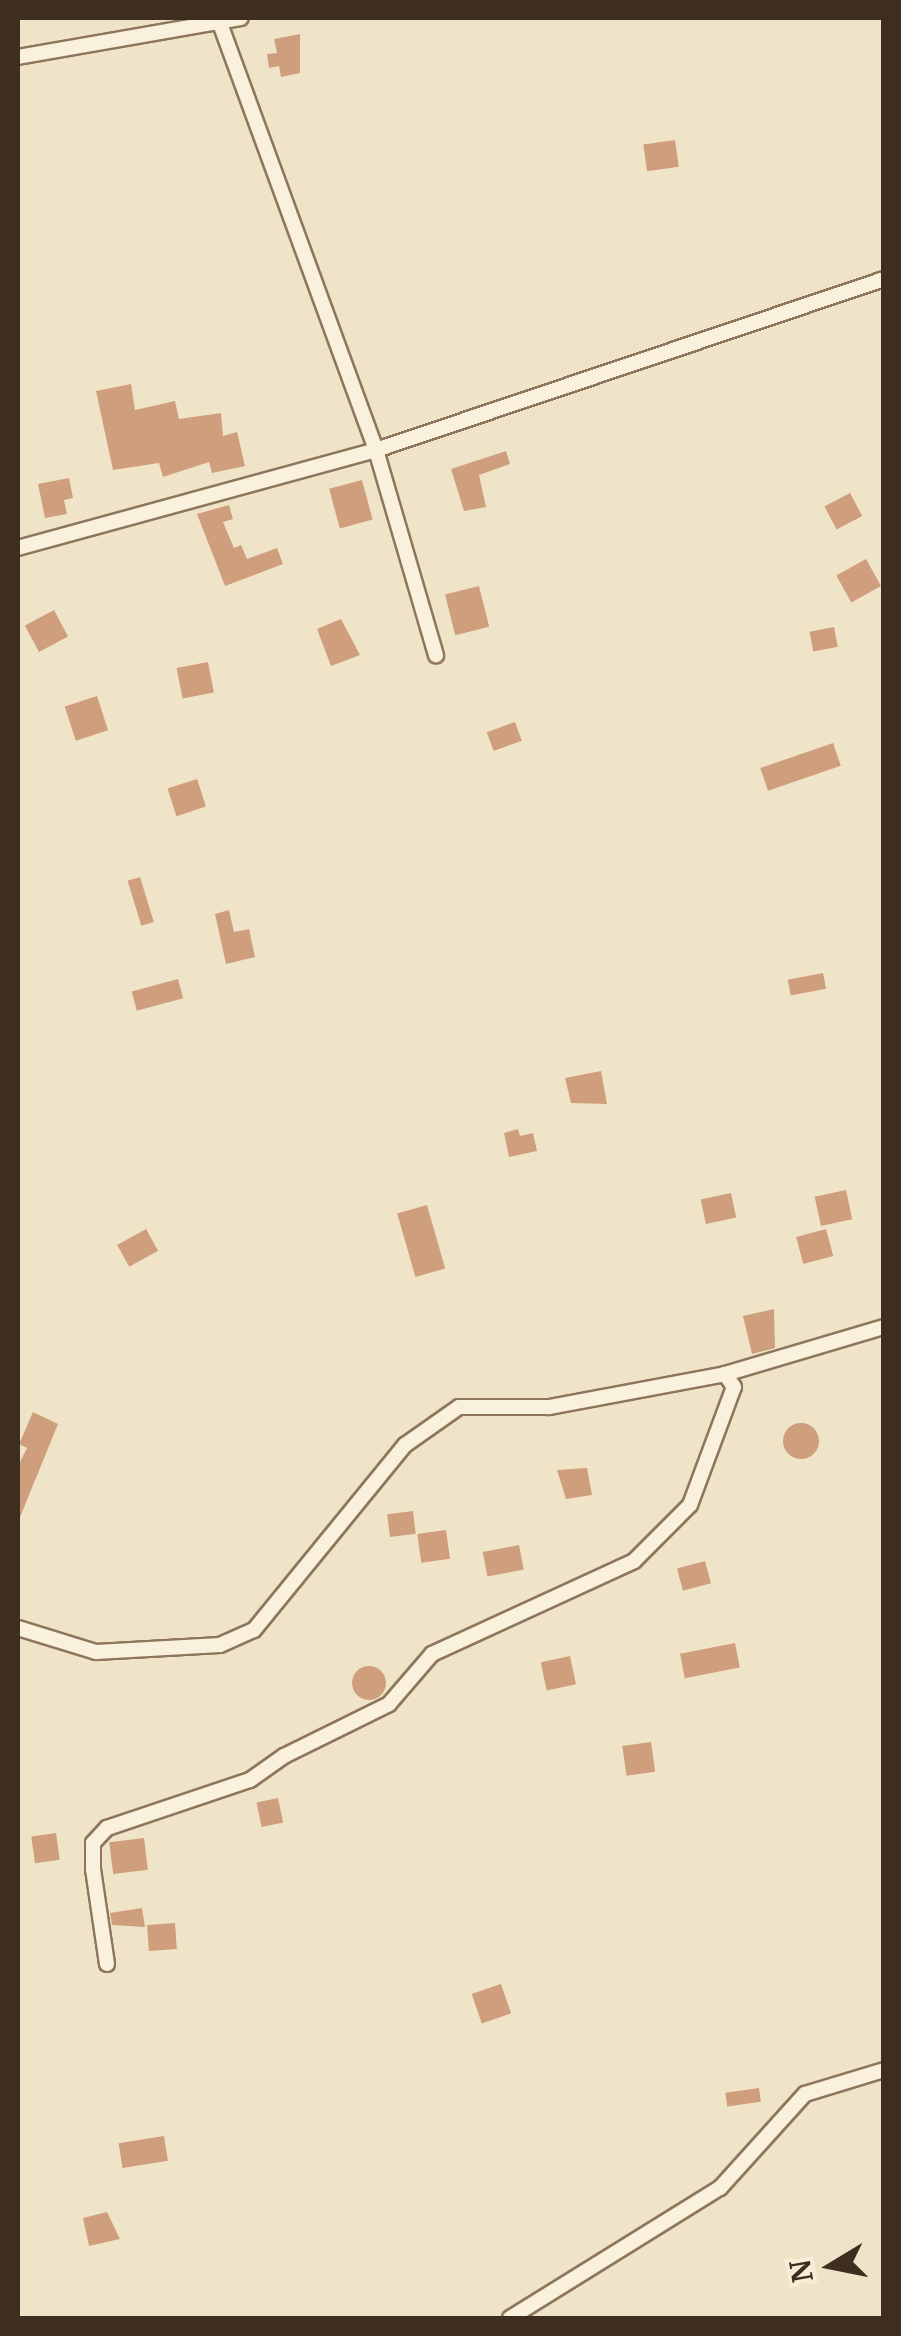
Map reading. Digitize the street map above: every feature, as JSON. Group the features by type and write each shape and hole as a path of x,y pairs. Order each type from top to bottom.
{"street":[{"path":"18,58 241,18"},
{"path":"219,20 376,450 436,654"},
{"path":"18,548 376,450 884,279"},
{"path":"18,1628 96,1652 220,1645 254,1630 405,1445 458,1407 550,1408 725,1374 884,1328"},
{"path":"107,1964 93,1843 108,1828 250,1780 389,1704 432,1654 634,1561 690,1506 734,1387 725,1374"},
{"path":"510,2318 720,2188 805,2094 884,2070"}],"building":[{"path":"300,34 300,73 281,77 279,66 269,68 267,54 277,53 274,39"},
{"path":"675,140 679,167 647,171 643,144"},
{"path":"131,384 135,410 175,401 179,419 221,413 223,436 237,432 245,466 212,473 209,462 163,477 159,463 113,470 96,391"},
{"path":"506,451 510,464 479,475 486,507 464,511 451,469"},
{"path":"69,478 73,498 64,500 67,514 45,518 38,484"},
{"path":"362,480 373,520 340,528 329,489"},
{"path":"850,493 862,516 837,530 824,507"},
{"path":"229,505 233,519 223,522 234,548 241,545 247,559 277,548 283,564 225,586 197,514"},
{"path":"866,559 881,586 851,603 836,575"},
{"path":"479,586 489,627 455,635 445,594"},
{"path":"54,610 68,636 39,652 25,625"},
{"path":"341,619 360,655 331,666 317,629"},
{"path":"834,627 838,647 813,651 809,632"},
{"path":"208,662 214,692 183,699 177,668"},
{"path":"97,696 108,730 76,741 65,707"},
{"path":"515,722 522,741 494,751 487,732"},
{"path":"833,743 841,766 768,791 760,768"},
{"path":"197,779 206,807 176,816 168,789"},
{"path":"140,877 154,922 141,926 128,881"},
{"path":"229,910 234,932 249,929 255,957 226,964 215,914"},
{"path":"823,973 826,989 791,996 788,980"},
{"path":"178,979 183,998 137,1011 132,991"},
{"path":"601,1071 607,1104 571,1103 565,1078"},
{"path":"518,1129 520,1136 533,1133 537,1151 509,1157 504,1133"},
{"path":"846,1190 852,1219 821,1226 815,1197"},
{"path":"731,1193 736,1217 706,1224 701,1199"},
{"path":"427,1205 445,1268 415,1277 397,1214"},
{"path":"146,1229 158,1251 129,1267 117,1245"},
{"path":"826,1229 833,1256 803,1264 796,1237"},
{"path":"774,1309 775,1348 752,1354 743,1316"},
{"path":"33,1412 58,1424 18,1522 18,1466 27,1448 19,1444"},
{"path":"801,1423 813,1429 819,1441 813,1453 801,1459 789,1453 783,1441 789,1429"},
{"path":"587,1468 592,1495 566,1499 557,1470"},
{"path":"413,1511 416,1534 390,1537 387,1514"},
{"path":"446,1530 450,1559 421,1563 417,1534"},
{"path":"519,1545 524,1570 487,1577 483,1552"},
{"path":"705,1561 711,1583 683,1591 677,1569"},
{"path":"735,1643 740,1668 685,1678 680,1654"},
{"path":"570,1656 576,1684 547,1691 541,1662"},
{"path":"369,1666 381,1671 386,1683 381,1695 369,1700 357,1695 352,1683 357,1671"},
{"path":"651,1742 655,1772 626,1776 622,1746"},
{"path":"278,1798 283,1822 262,1827 256,1803"},
{"path":"56,1833 60,1860 35,1863 31,1836"},
{"path":"144,1838 148,1870 113,1874 109,1842"},
{"path":"142,1908 145,1927 112,1925 110,1913"},
{"path":"175,1923 177,1949 149,1951 147,1925"},
{"path":"501,1984 511,2013 482,2023 472,1994"},
{"path":"759,2088 761,2102 727,2107 725,2093"},
{"path":"164,2136 168,2161 122,2168 119,2143"},
{"path":"107,2212 120,2239 89,2246 83,2218"}]}
